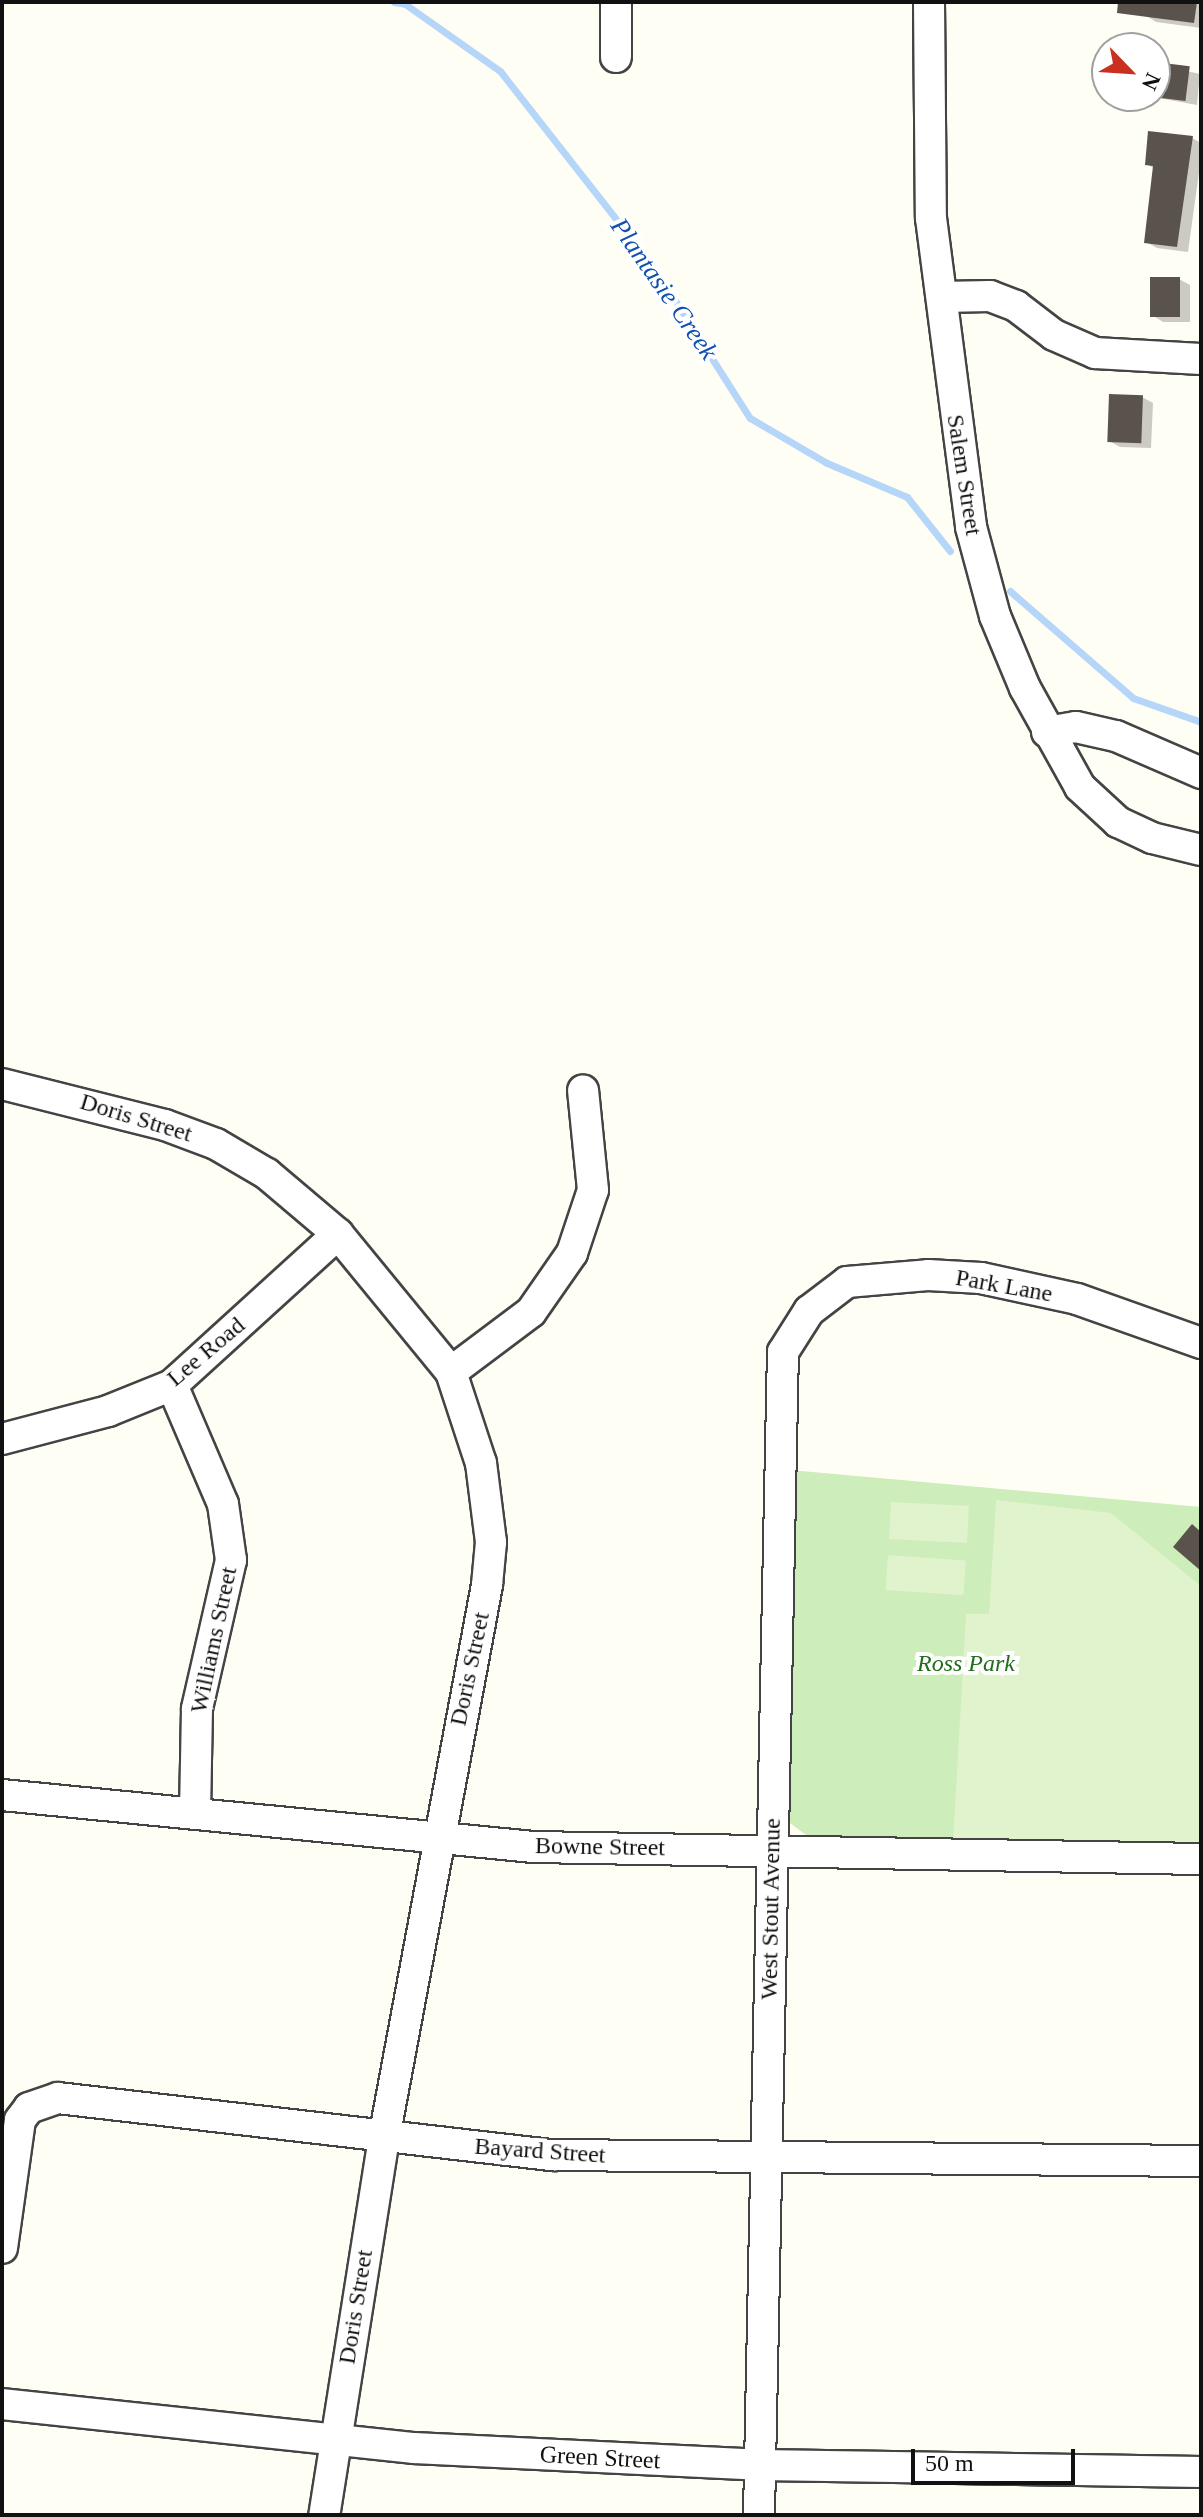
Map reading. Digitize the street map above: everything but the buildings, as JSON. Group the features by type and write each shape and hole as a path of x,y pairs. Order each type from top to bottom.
{"street":[{"path":"616,2 616,57"},
{"name":"Salem Street","path":"929,2 931,218 977,558 1009,652 1047,732 1080,787 1118,822 1152,838 1201,850"},
{"path":"942,297 990,296 1016,306 1054,335 1095,353 1201,359"},
{"path":"1047,732 1076,727 1116,736 1201,773"},
{"name":"Doris Street","path":"2,1084 87,1101 216,1144 267,1174 338,1234 451,1372 481,1463 491,1542 384,2138 324,2515"},
{"path":"451,1372 531,1312 572,1253 593,1190 583,1090"},
{"name":"Lee Road","path":"2,1439 108,1411 172,1385 338,1234"},
{"name":"Park Lane","path":"809,1311 847,1282 928,1275 981,1278 1077,1299 1201,1343"},
{"name":"West Stout Avenue","path":"759,2515 779,1377 783,1352 809,1311"},
{"name":"Williams Street","path":"172,1385 223,1504 231,1560 197,1709 195,1811"},
{"name":"Bowne Street","path":"2,1795 195,1811 533,1847 1201,1859"},
{"name":"Bayard Street","path":"2,2248 13,2144 29,2108 44,2100 554,2155 1201,2161"},
{"name":"Green Street","path":"2,2404 334,2441 759,2465 1201,2472"}],"green space":[{"name":"Ross Park","path":"790,1470 1201,1507 1201,1843 810,1838 786,1820"},
{"path":"996,1500 1111,1513 1201,1586 1201,1843 953,1842 966,1614 989,1614"},
{"path":"891,1502 969,1506 967,1543 889,1539"},
{"path":"888,1555 966,1560 963,1595 886,1590"}],"waterway":[{"name":"Plantasie Creek","path":"394,2 405,4 500,71 653,266 750,418 827,463 907,497 950,551"},
{"name":"Plantasie Creek","path":"1010,591 1133,698 1201,722"}]}
